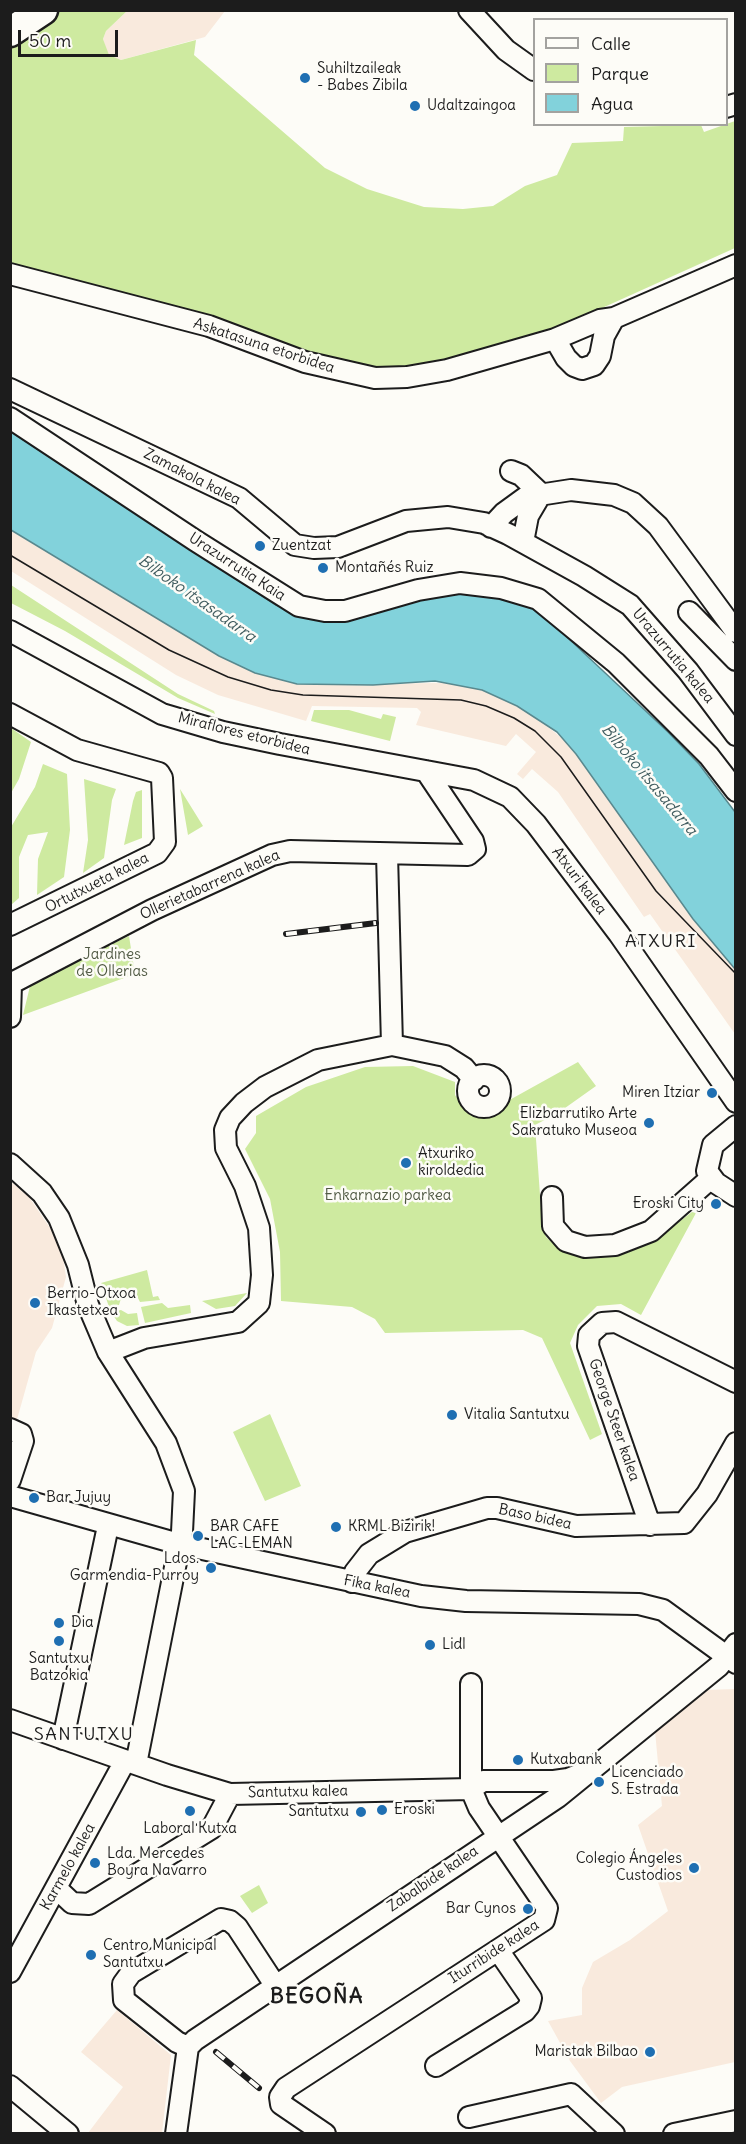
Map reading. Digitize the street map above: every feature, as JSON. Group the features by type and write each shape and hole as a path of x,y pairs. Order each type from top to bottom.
{"highway":[{"path":"10,32 43,10"}],"street":[{"path":"469,10 506,50 533,69"},
{"name":"Askatasuna etorbidea","path":"10,274 209,326 305,362 375,378 407,377 447,370 555,339 600,320 614,318 735,265"},
{"path":"555,339 574,366 582,369 594,365 600,356 604,336 614,318"},
{"name":"Zamakola kalea","path":"10,389 239,498 295,545 314,548 338,547 399,524 448,517 507,534"},
{"name":"Urazurrutia Kaia","path":"10,418 243,572 299,606 325,611 345,611 418,590 460,583 501,588 538,599 616,663 709,756 735,791"},
{"path":"511,471 521,475 541,494"},
{"path":"507,534 504,513 526,497 550,492 596,491 633,503 658,526 735,632"},
{"path":"507,534 528,516 541,494"},
{"name":"Urazurrutia kalea","path":"507,534 616,594 630,605 688,671 735,735"},
{"path":"712,600 735,618"},
{"path":"689,612 735,660"},
{"name":"Miraflores etorbidea","path":"10,630 162,714 246,737 426,771"},
{"name":"Ortutxueta kalea","path":"10,714 77,750 159,773 162,778 165,842 157,853 10,925"},
{"name":"Ollerietabarrena kalea","path":"11,984 152,910 272,855 290,851 468,855 475,849 473,841 426,771"},
{"name":"Atxuri kalea","path":"426,771 465,778 493,787 510,797 536,824 619,934 735,1102"},
{"path":"387,854 392,1045"},
{"path":"10,1017 11,984"},
{"path":"108,1352 144,1338 238,1322 254,1310 259,1303 261,1287 259,1228 245,1186 226,1148 225,1130 230,1118 244,1103 265,1087 294,1070 344,1053 392,1045 445,1056 464,1068 474,1080"},
{"path":"735,1126 713,1144 707,1171 711,1178 735,1196"},
{"name":"Karmelo kalea","path":"10,1164 42,1193 59,1218 78,1265 88,1305 108,1352 166,1443 177,1469 185,1503 179,1544 130,1763 56,1888 10,1972"},
{"path":"552,1197 553,1226 566,1241 585,1247 615,1245 651,1231 711,1178"},
{"name":"George Steer kalea","path":"650,1525 588,1346 589,1335 602,1323 616,1322 735,1382"},
{"path":"10,1429 21,1434 23,1441 10,1480"},
{"name":"Baso bidea","path":"352,1582 355,1572 369,1554 405,1532 487,1508 497,1508 576,1526 684,1523 707,1494 735,1443"},
{"name":"Fika kalea","path":"10,1496 108,1526 179,1544 352,1582 466,1601 639,1604 671,1614 732,1654"},
{"path":"63,1739 108,1526"},
{"name":"Zabalbide kalea","path":"188,2047 275,1984 558,1797 732,1654"},
{"name":"Iturribide kalea","path":"325,2133 281,2104 280,2097 286,2088 544,1920 547,1908 479,1808 471,1789 471,1684"},
{"name":"Santutxu kalea","path":"10,1720 130,1763 230,1794 471,1789 483,1781 568,1779 593,1769"},
{"path":"56,1888 72,1903 89,1904 212,1828 230,1794"},
{"path":"176,2133 188,2047 177,2042 124,2000 123,1984 131,1973 221,1919 230,1921 237,1928 275,1984"},
{"path":"436,2066 525,2011 529,2006 531,1998 498,1950"},
{"path":"10,2086 68,2133"},
{"path":"469,2117 571,2094 615,2133"},
{"path":"674,2133 735,2121"}],"shaded area":[{"path":"127,11 225,11 205,37 121,60 108,55 103,39 106,31"},
{"path":"10,530 219,656 255,673 297,684 450,683 482,690 502,698 538,719 568,743 655,862 693,919 735,969 735,1034 650,914 644,917 558,792 532,769 523,779 517,774 536,752 516,734 506,746 416,725 421,712 417,708 312,706 306,721 218,695 176,675 11,571"},
{"name":"Berrio-Otxoa Ikastetxea","path":"10,1181 29,1197 61,1244 66,1277 52,1328 36,1352 16,1423 10,1421"},
{"name":"Colegio Ángeles Custodios","path":"735,1689 735,2062 622,2087 601,2103 570,2061 548,2021 582,2015 582,1988 593,1962 630,1940 668,1911 638,1825 662,1806 655,1731 705,1690"},
{"path":"117,2010 171,2055 162,2133 88,2133 123,2087 81,2052"}],"green space":[{"path":"55,11 127,11 106,31 103,39 109,55 121,60 196,40 194,55 325,168 367,189 424,207 463,209 493,206 525,186 557,175 572,143 623,141 624,127 701,126 704,132 728,126 728,123 735,121 735,248 560,327 426,366 372,373 11,267 10,39"},
{"path":"11,585 178,694 214,711 215,714 178,698 65,631 11,603"},
{"path":"314,710 349,710 381,719 383,714 396,717 390,741 311,721"},
{"path":"11,728 31,742 19,779 11,793"},
{"path":"43,764 67,774 70,830 64,877 37,895 38,859 48,832 28,835 19,857 19,898 11,905 11,827 35,787"},
{"path":"84,779 116,789 112,800 104,858 83,873 88,840"},
{"path":"180,789 203,826 188,835"},
{"path":"142,790 142,838 124,845 133,801 136,792"},
{"name":"Jardines de Ollerias","path":"129,936 135,974 23,1015 31,982"},
{"name":"Enkarnazio parkea","path":"578,1062 596,1086 558,1113 535,1125 542,1223 546,1237 555,1245 570,1250 660,1236 692,1212 696,1213 641,1315 621,1304 597,1306 578,1325 570,1343 602,1434 590,1440 542,1338 523,1330 385,1333 375,1319 352,1307 281,1301 280,1252 270,1199 245,1149 256,1133 256,1116 306,1087 365,1067 413,1066 455,1082 455,1095 464,1109 477,1118"},
{"path":"147,1270 153,1297 158,1296 160,1300 140,1302 137,1296 127,1293 122,1295 119,1305 109,1307 101,1283"},
{"path":"247,1293 235,1306 216,1309 202,1301"},
{"path":"162,1303 168,1308 190,1305 191,1313 145,1323 141,1307"},
{"path":"121,1310 128,1314 137,1313 139,1325 127,1326 117,1321 111,1312"},
{"path":"270,1414 301,1486 265,1501 233,1432"},
{"path":"259,1885 268,1903 252,1913 240,1896"}],"water":[{"name":"Bilboko itsasadarra","path":"10,431 276,605 303,616 460,593 497,596 535,607 668,732 699,764 735,812 735,969 693,919 576,754 557,732 517,706 482,690 435,681 373,685 297,684 255,673 219,656 11,530"}],"tram line":[{"path":"10,555 169,650 228,677 271,690 303,695 461,700 486,706 514,718 535,731 561,757 656,891 736,974"}],"railway":[{"path":"286,934 376,923"},
{"path":"216,2052 259,2088"}],"place":[{"name":"Suhiltzaileak - Babes Zibila","path":"305,78"},
{"name":"Udaltzaingoa","path":"415,106"},
{"name":"Zuentzat","path":"260,546"},
{"name":"Montañés Ruiz","path":"323,568"},
{"name":"Miren Itziar","path":"712,1093"},
{"name":"Elizbarrutiko Arte Sakratuko Museoa","path":"649,1123"},
{"name":"Atxuriko kiroldedia","path":"406,1163"},
{"name":"Eroski City","path":"716,1204"},
{"name":"Berrio-Otxoa Ikastetxea","path":"35,1303"},
{"name":"Vitalia Santutxu","path":"452,1415"},
{"name":"Bar Jujuy","path":"34,1498"},
{"name":"KRML Bizirik!","path":"336,1527"},
{"name":"BAR CAFE LAC-LEMAN","path":"198,1536"},
{"name":"Ldos. Garmendia-Purroy","path":"211,1568"},
{"name":"Dia","path":"59,1623"},
{"name":"Santutxu Batzokia","path":"59,1641"},
{"name":"Lidl","path":"430,1645"},
{"name":"Kutxabank","path":"518,1760"},
{"name":"Licenciado S. Estrada","path":"599,1782"},
{"name":"Eroski","path":"382,1810"},
{"name":"Laboral Kutxa","path":"190,1811"},
{"name":"Santutxu","path":"361,1812"},
{"name":"Lda. Mercedes Boyra Navarro","path":"95,1863"},
{"name":"Colegio Ángeles Custodios","path":"694,1868"},
{"name":"Bar Cynos","path":"528,1909"},
{"name":"Centro Municipal Santutxu","path":"91,1955"},
{"name":"Maristak Bilbao","path":"650,2052"}],"district":[{"name":"ATXURI","path":"661,942"},
{"name":"SANTUTXU","path":"84,1735"},
{"name":"BEGOÑA","path":"317,1997"}]}
